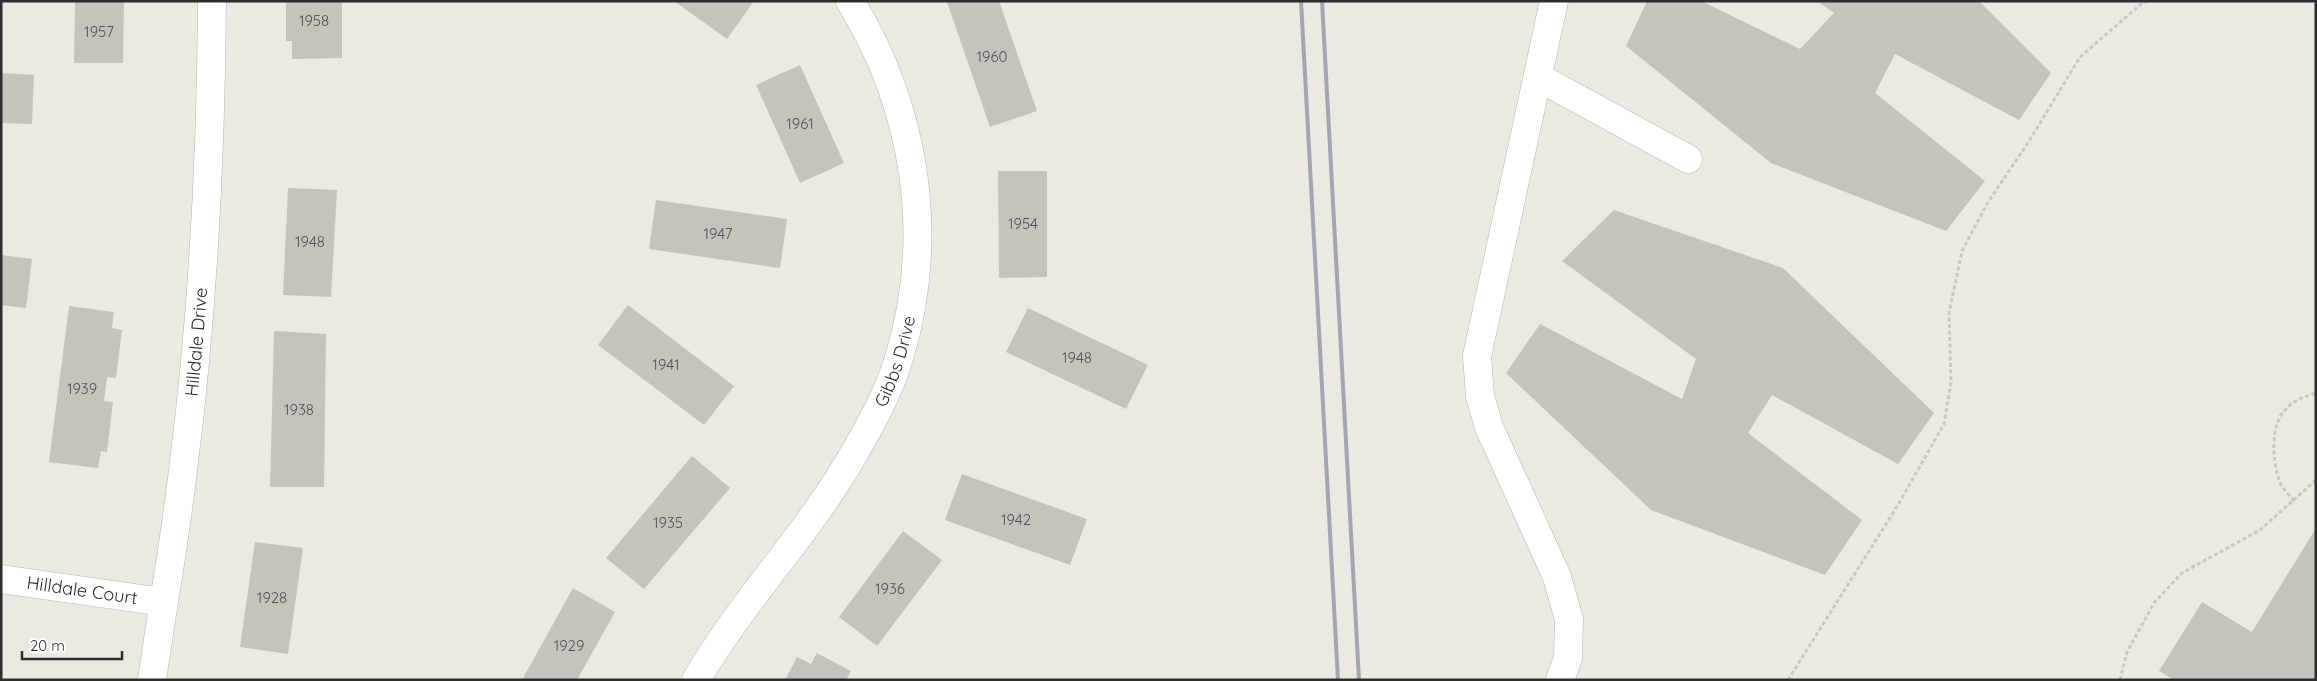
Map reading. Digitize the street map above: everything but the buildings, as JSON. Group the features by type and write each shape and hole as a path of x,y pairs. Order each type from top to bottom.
{"street":[{"name":"Hilldale Drive","path":"152,680 184,470 204,260 212,94 212,1"},
{"name":"Gibbs Drive","path":"696,680 713,650 827,496 852,457 887,389 899,359 907,328 916,276 918,224 916,183 907,137 894,92 876,49 850,1"},
{"path":"1554,1 1477,356 1480,396 1489,427 1557,577 1569,618 1568,658 1560,680"},
{"path":"1538,77 1688,159"},
{"name":"Hilldale Court","path":"1,579 163,602"}],"path":[{"path":"1788,680 1898,505 1944,424 1950,382 1949,313 1953,288 1962,251 1979,218 2080,57 2141,4 2148,1"},
{"path":"2294,501 2280,483 2274,456 2275,433 2284,410 2298,398 2316,393"},
{"path":"2120,680 2127,652 2154,603 2182,573 2260,530 2316,480"}],"railway":[{"path":"1301,1 1338,680"},
{"path":"1322,1 1359,680"}]}
